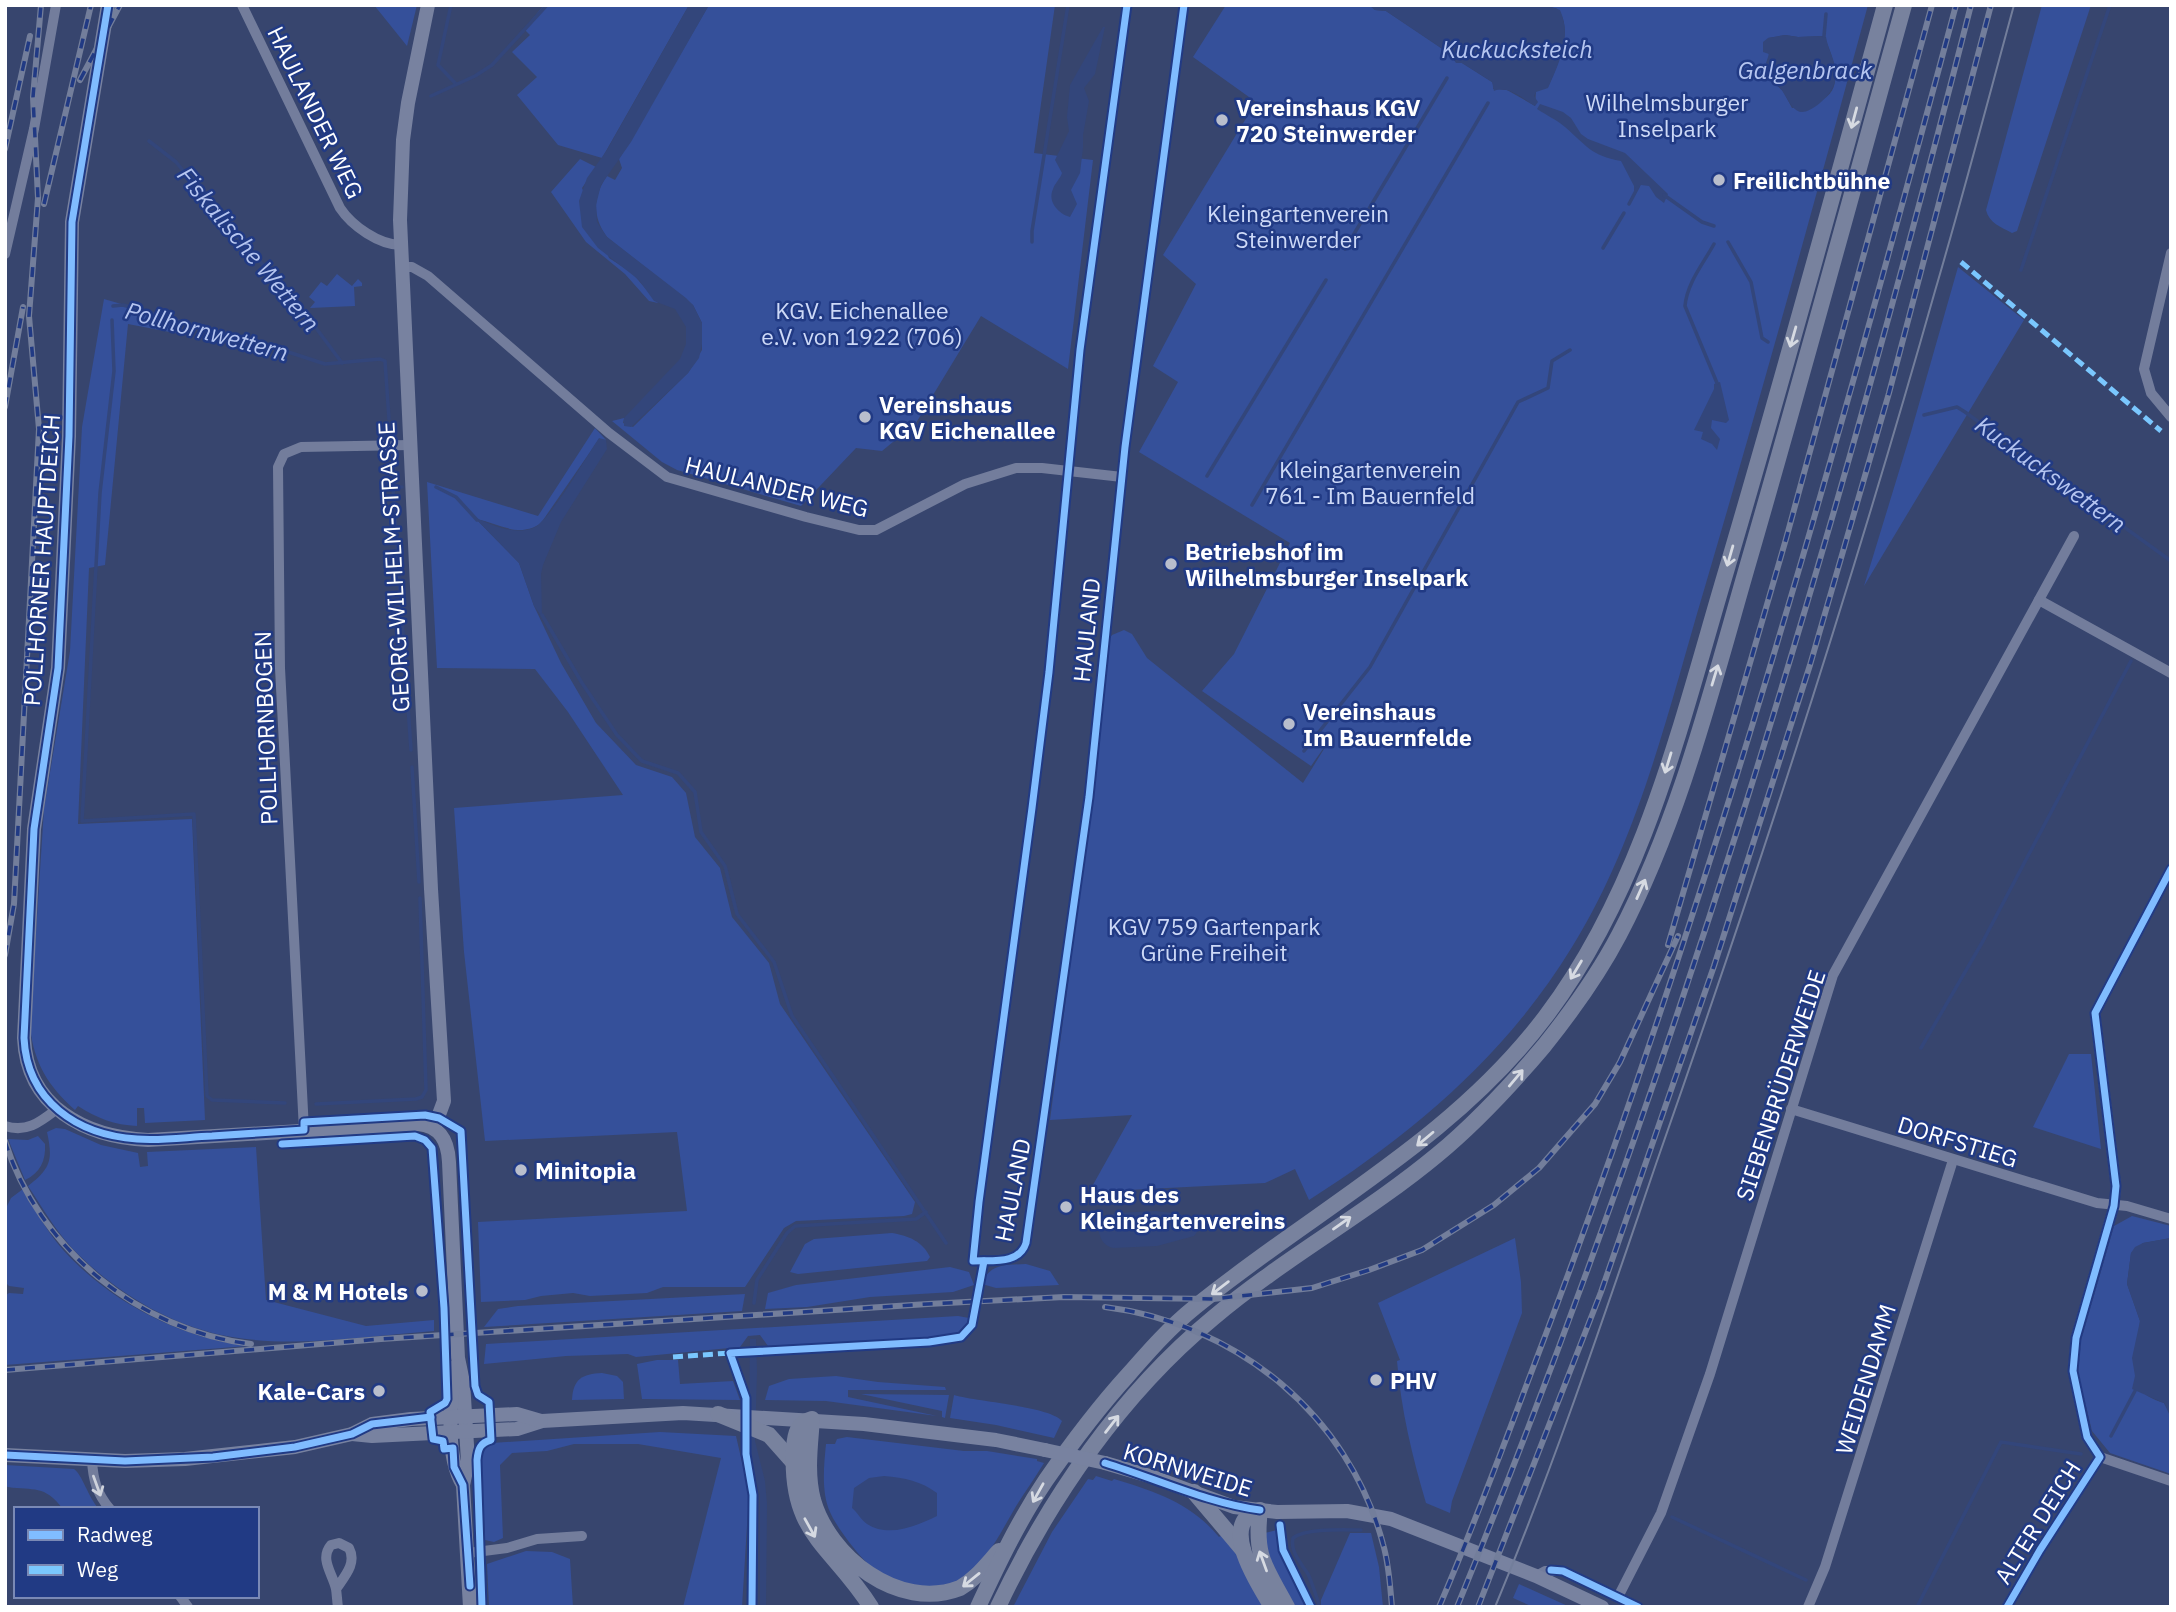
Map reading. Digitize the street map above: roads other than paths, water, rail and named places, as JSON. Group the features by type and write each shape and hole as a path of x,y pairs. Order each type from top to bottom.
{"highway":[{"path":"978,1607 1044,1482 1096,1411 1153,1347 1191,1310 1275,1246 1422,1142 1469,1101 1509,1061 1546,1016 1581,962 1633,864 1653,812 1749,493 1885,5"},
{"path":"998,1607 1033,1540 1078,1468 1119,1415 1170,1358 1220,1312 1398,1184 1469,1128 1545,1044 1598,972 1618,938 1642,890 1674,806 1716,674 1904,5"},
{"path":"719,1414 759,1423 793,1462"},
{"path":"871,1607 822,1548 807,1524 797,1498 793,1462 797,1429 802,1423 812,1419 809,1471 817,1511 843,1553 864,1574 893,1592 920,1597 959,1589 980,1572 1017,1530"},
{"path":"1194,1492 1243,1549"},
{"path":"1272,1607 1253,1577 1243,1549 1242,1534 1246,1518 1261,1510 1257,1537 1260,1555 1287,1607"}],"main road":[{"name":"POLLHORNER HAUPTDEICH","path":"108,5 72,222 70,399 58,668 34,829 25,1003 24,1038 27,1063 35,1084 57,1108 95,1130 135,1139 431,1126"},
{"name":"GEORG-WILHELM-STRASSE","path":"428,5 410,90 403,140 401,267 444,1101 431,1126"},
{"path":"431,1126 442,1136 449,1153 459,1432 468,1468 463,1485 470,1607"},
{"path":"352,1434 372,1436 517,1429 542,1422 655,1413 719,1414"},
{"path":"5,1455 153,1461 282,1449 352,1434 372,1424 458,1415 517,1414 542,1422"},
{"name":"KORNWEIDE","path":"759,1423 812,1419 996,1440 1105,1463 1223,1504 1261,1510 1347,1511 1378,1515 1535,1576 1602,1607"}],"street":[{"path":"5,254 34,129 56,5"},
{"name":"HAULANDER WEG","path":"242,5 340,208 353,222 384,242 401,245"},
{"path":"2170,416 2151,393 2144,369 2171,253"},
{"name":"HAULANDER WEG","path":"401,267 412,267 429,276 618,441 667,477 806,517 859,530 876,530 965,484 1016,468 1042,468 1122,477"},
{"name":"POLLHORNBOGEN","path":"304,1130 280,668 279,462 287,451 301,447 410,445"},
{"name":"SIEBENBRÜDERWEIDE","path":"1618,1597 1661,1513 1710,1374 1833,975 2074,536"},
{"path":"2039,600 2171,673"},
{"path":"2171,869 2095,1013 2116,1186 2114,1206 2076,1338 2073,1371 2087,1437 2100,1458 2171,1481"},
{"path":"5,1126 26,1128 37,1124 57,1108"},
{"name":"DORFSTIEG","path":"1791,1109 2097,1203 2127,1206 2171,1219"},
{"name":"WEIDENDAMM","path":"1808,1607 1825,1567 1953,1160"},
{"name":"ALTER DEICH","path":"2007,1607 2040,1550 2100,1458"},
{"path":"92,1460 94,1482 108,1507"},
{"path":"468,1553 494,1550 537,1539 582,1536"},
{"name":"KORNWEIDE","path":"1535,1576 1545,1571 1563,1571 1638,1607"},
{"path":"336,1589 338,1607"}],"water":[{"path":"689,5 709,5 631,142 601,185 596,205 597,222 607,237 693,305 702,323 702,344 699,358 688,373 631,427 624,426 624,418 680,359 686,344 686,327 675,309 654,301 639,280 598,248 582,227 579,201 587,178 607,150"},
{"name":"Kuckucksteich","path":"1369,5 1552,7 1560,10 1563,20 1563,50 1548,88 1536,92 1534,96 1538,102 1535,106 1504,89 1494,91 1492,82 1462,63 1456,63 1450,54 1386,11 1375,10"},
{"path":"1103,27 1095,74 1084,88 1089,101 1080,173 1071,190 1077,204 1070,217 1058,210 1053,203 1054,187 1062,173 1055,160 1069,131 1067,117 1070,85"},
{"name":"Galgenbrack","path":"1785,35 1826,37 1836,70 1829,94 1807,111 1794,108 1768,76 1770,69 1766,63 1769,54 1763,52 1763,42 1768,38"},
{"path":"1540,104 1563,112 1588,139 1625,153 1668,194 1664,203 1649,186 1641,185 1634,191 1621,161 1590,149 1562,124 1537,109"},
{"path":"1720,382 1729,420 1726,423 1712,420 1711,428 1720,439 1717,450 1712,444 1701,439 1703,432 1694,430 1714,384"},
{"path":"599,438 606,440 607,449 561,522 543,565 542,617 534,606 519,563 474,517 513,530 536,527 548,515"},
{"path":"1156,1211 1199,1220 1198,1231 1194,1236 1157,1246 1113,1248 1102,1240 1098,1227 1105,1217 1116,1213"},
{"path":"2171,1238 2170,1416 2164,1403 2132,1389 2135,1376 2132,1358 2140,1321 2127,1284 2131,1253 2135,1247"},
{"path":"750,1339 756,1339 755,1441 765,1481 767,1504 766,1607 760,1607 760,1495 750,1456"},
{"path":"884,1476 912,1481 937,1493 937,1516 911,1527 893,1530 875,1528 865,1523 852,1508 854,1488 869,1478"}],"waterway":[{"path":"451,5 438,65 456,84"},
{"path":"431,96 475,76 492,65 547,5"},
{"path":"1032,242 1068,5"},
{"path":"2021,270 2110,5"},
{"path":"1824,36 1826,14"},
{"path":"1345,249 1447,78"},
{"path":"1252,505 1488,103"},
{"name":"Fiskalische Wettern","path":"149,141 176,162 234,233 296,301 342,363"},
{"path":"1629,204 1638,187"},
{"name":"Kuckuckswettern","path":"1664,195 1702,222 1714,226"},
{"path":"1603,248 1624,213"},
{"name":"Kuckuckswettern","path":"1728,242 1751,282 1762,338 1768,342"},
{"path":"1714,244 1692,282 1685,306 1717,383"},
{"path":"1207,476 1326,280"},
{"name":"Pollhornwettern","path":"113,306 123,305 325,364 380,359 385,361 389,419"},
{"path":"112,320 114,371 100,493 82,821 194,814 207,1096 212,1100 285,1103"},
{"path":"1304,751 1370,667 1518,402 1548,388 1552,361 1570,350"},
{"name":"Kuckuckswettern","path":"1924,415 1957,407 2171,561"},
{"path":"402,487 393,487 411,750"},
{"path":"436,487 456,497 477,520"},
{"path":"542,615 582,683 617,735 642,761 678,773 695,792 701,832 725,866 737,914 774,962 792,1016 946,1243"},
{"path":"1921,1048 1983,941 2131,661"},
{"path":"412,767 419,882"},
{"path":"316,1104 416,1099 422,1097 426,1090 420,898"},
{"path":"754,1303 757,1280 787,1233 795,1226 916,1219 926,1212"},
{"path":"2111,1436 2135,1391"},
{"path":"1917,1607 2001,1442 2081,1454"},
{"path":"1672,1517 1806,1580"},
{"path":"1320,1607 1308,1574 1295,1553 1293,1538 1316,1531 1361,1530"}],"tram line":[{"path":"1495,1607 1560,1441 1803,728 1871,510 1956,220 2014,5"}],"railway":[{"path":"5,955 14,904 39,429 29,316 38,198 33,97 41,5"},
{"path":"44,204 91,5"},
{"path":"80,80 120,5"},
{"path":"1668,945 1786,539 1932,5"},
{"path":"1439,1607 1493,1473 1604,1175 1715,844 1816,510 1956,5"},
{"path":"1457,1607 1535,1411 1608,1214 1742,815 1862,412 1971,5"},
{"path":"1478,1607 1601,1292 1714,966 1810,665 1889,393 1991,5"},
{"path":"5,149 30,36"},
{"path":"5,407 23,307"},
{"path":"5,1370 381,1339 928,1304 1064,1297 1213,1299 1312,1288 1422,1250 1494,1205 1539,1168 1595,1104 1620,1062 1678,936"},
{"path":"5,1141 20,1180 42,1216 68,1249 99,1278 133,1302 170,1322 210,1336 251,1344"},
{"path":"1105,1307 1153,1316 1199,1333 1242,1355 1280,1383 1315,1417 1344,1455 1367,1497 1385,1552 1392,1607"}],"place":[{"name":"Vereinshaus KGV 720 Steinwerder","path":"1222,120"},
{"name":"Freilichtbühne","path":"1719,180"},
{"name":"Vereinshaus KGV Eichenallee","path":"865,417"},
{"name":"Betriebshof im Wilhelmsburger Inselpark","path":"1171,564"},
{"name":"Vereinshaus Im Bauernfelde","path":"1289,724"},
{"name":"Minitopia","path":"521,1170"},
{"name":"Haus des Kleingartenvereins","path":"1066,1207"},
{"name":"M & M Hotels","path":"422,1291"},
{"name":"PHV","path":"1376,1380"},
{"name":"Kale-Cars","path":"379,1391"}],"park label":[{"name":"Wilhelmsburger Inselpark","path":"1667,115"},
{"name":"Kleingartenverein Steinwerder","path":"1298,226"},
{"name":"KGV. Eichenallee e.V. von 1922 (706)","path":"862,323"},
{"name":"Kleingartenverein 761 - Im Bauernfeld","path":"1370,482"},
{"name":"KGV 759 Gartenpark Grüne Freiheit","path":"1214,939"}]}
